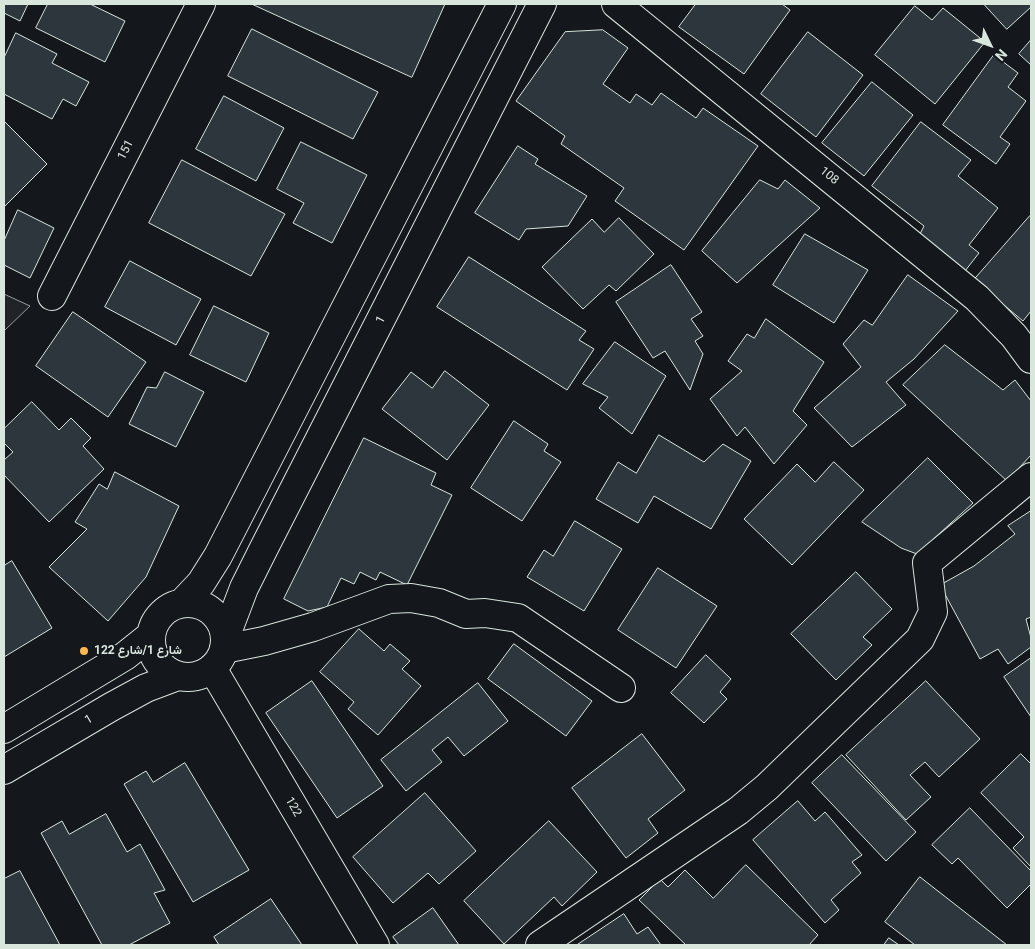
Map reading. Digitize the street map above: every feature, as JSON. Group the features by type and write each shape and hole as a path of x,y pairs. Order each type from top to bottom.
{"street":[{"name":"151","path":"52,296 201,4"},
{"path":"183,602 203,605 219,619 223,628 220,652 202,674 190,677 178,676 169,672 155,658 151,649 150,636 154,623 167,608 183,602 201,583 218,556 502,4"},
{"name":"1","path":"220,652 244,588 542,4"},
{"name":"108","path":"616,4 977,298 1014,336 1031,359"},
{"path":"540,945 738,811 774,780 920,639 932,612 927,563 1031,477"},
{"path":"220,652 313,627 389,599 411,598 440,603 466,614 485,613 518,618 622,688"},
{"path":"4,729 125,656 150,636"},
{"name":"122","path":"220,652 375,945"},
{"name":"1","path":"4,770 146,688 178,676"}],"shaded area":[{"path":"4,294 30,306 4,331"}],"building":[{"path":"4,4 28,4 20,21 4,13"},
{"path":"48,4 90,4 125,21 105,62 36,28"},
{"path":"252,4 445,4 412,77"},
{"path":"696,4 782,4 790,10 744,74 679,27"},
{"path":"984,4 1031,4 1031,7 1007,29"},
{"path":"915,6 932,20 943,8 985,42 935,104 875,55"},
{"path":"252,29 378,92 353,139 228,76"},
{"path":"603,30 628,48 603,84 630,103 636,94 652,105 661,93 696,118 703,108 758,146 684,250 615,201 624,188 561,144 565,136 516,101 565,32"},
{"path":"808,32 863,75 816,137 761,94"},
{"path":"16,33 57,54 52,63 89,82 76,106 63,99 52,119 4,94 4,58"},
{"path":"1031,40 1031,65 1019,54"},
{"path":"994,55 1018,73 1008,87 1026,101 1000,137 1010,144 996,164 943,125"},
{"path":"872,82 913,115 864,176 822,143"},
{"path":"224,96 284,128 256,181 196,149"},
{"path":"4,121 47,164 4,207"},
{"path":"921,122 971,160 958,176 998,208 969,245 979,253 965,271 919,236 924,226 872,186"},
{"path":"301,142 367,175 332,243 293,223 304,203 277,189"},
{"path":"518,146 538,159 535,164 587,196 568,226 526,229 519,240 475,213"},
{"path":"182,160 285,214 251,276 149,223"},
{"path":"760,180 778,189 785,180 820,208 737,283 702,251"},
{"path":"18,210 54,228 30,278 4,265 4,241"},
{"path":"1030,216 1031,311 1023,321 974,280"},
{"path":"619,218 654,254 616,291 609,285 583,309 542,267 592,219 604,232"},
{"path":"805,234 868,270 834,323 773,285"},
{"path":"469,257 586,331 579,340 594,349 567,390 437,307"},
{"path":"130,261 201,299 176,345 105,307"},
{"path":"671,265 702,312 691,319 703,336 695,341 703,354 690,390 665,351 653,358 616,302"},
{"path":"908,275 958,311 914,359 886,382 906,405 852,447 814,408 861,367 843,344 864,320 872,325"},
{"path":"214,306 269,333 246,382 190,355"},
{"path":"73,312 146,362 108,417 36,366"},
{"path":"766,319 824,362 793,411 807,425 774,464 745,427 737,436 710,399 742,371 728,361 747,334 754,338"},
{"path":"615,342 666,376 632,434 599,408 608,397 583,384"},
{"path":"945,345 1003,390 1015,380 1031,401 1031,455 1007,481 903,385"},
{"path":"445,371 489,405 447,460 382,409 411,372 432,388"},
{"path":"165,372 204,392 176,447 129,424 147,387 156,388"},
{"path":"32,402 59,430 71,418 91,438 83,446 104,469 49,522 4,475 4,460 13,452 4,443 4,429"},
{"path":"514,421 548,444 544,451 561,462 522,521 471,488"},
{"path":"659,435 704,462 723,444 751,461 711,529 654,496 638,523 596,499 618,462 636,473"},
{"path":"364,438 436,473 431,485 452,495 407,585 380,572 376,580 360,572 354,584 341,578 327,607 308,611 284,599"},
{"path":"928,458 973,503 917,554 901,548 862,522"},
{"path":"834,462 864,490 792,565 744,519 797,464 815,482"},
{"path":"115,472 179,506 146,577 108,621 49,567 87,529 75,522 99,484 107,489"},
{"path":"1031,511 1031,617 1026,619 1031,638 1031,647 1008,664 998,649 980,659 940,585 974,566 1015,534 1008,526"},
{"path":"575,521 622,549 584,611 527,577 544,550 553,556"},
{"path":"12,561 52,628 4,657 4,566"},
{"path":"658,568 717,606 676,668 618,630"},
{"path":"856,572 892,609 863,637 872,645 836,680 791,634"},
{"path":"359,629 384,651 390,644 410,661 402,669 421,686 378,735 348,709 354,702 320,672"},
{"path":"514,644 592,701 566,736 488,679"},
{"path":"706,655 731,679 720,692 727,699 704,723 671,693"},
{"path":"1031,658 1031,717 1004,677"},
{"path":"312,681 383,786 337,818 266,713"},
{"path":"926,681 980,739 939,777 925,762 910,775 931,797 906,820 846,755"},
{"path":"478,683 508,721 464,756 448,737 432,750 442,762 406,791 381,760"},
{"path":"642,734 685,790 648,819 658,833 626,858 572,788"},
{"path":"1021,754 1031,764 1031,867 1013,848 1024,837 981,793"},
{"path":"842,755 916,832 886,861 812,783"},
{"path":"185,763 249,870 193,902 124,784 146,771 153,782"},
{"path":"425,793 476,851 439,884 428,873 393,903 353,857"},
{"path":"798,801 815,821 825,812 862,855 852,862 861,873 831,900 839,910 825,923 753,840"},
{"path":"970,808 1031,871 1031,884 1007,908 958,858 952,864 932,845"},
{"path":"106,814 127,852 140,844 165,890 154,893 170,923 129,945 102,945 41,833 62,821 69,834"},
{"path":"549,821 597,872 562,906 554,897 504,944 464,901"},
{"path":"746,865 818,935 809,945 686,945 639,900 660,879 668,887 685,870 713,898"},
{"path":"20,871 60,945 4,945 4,879"},
{"path":"920,877 1007,945 915,945 885,922"},
{"path":"271,899 302,945 219,945 214,937"},
{"path":"433,908 459,945 399,945 393,937"},
{"path":"624,914 637,934 648,927 661,945 577,945"},
{"path":"889,938 899,945 884,945"}],"place":[{"name":"شارع 1/شارع 122","path":"84,651"}]}
